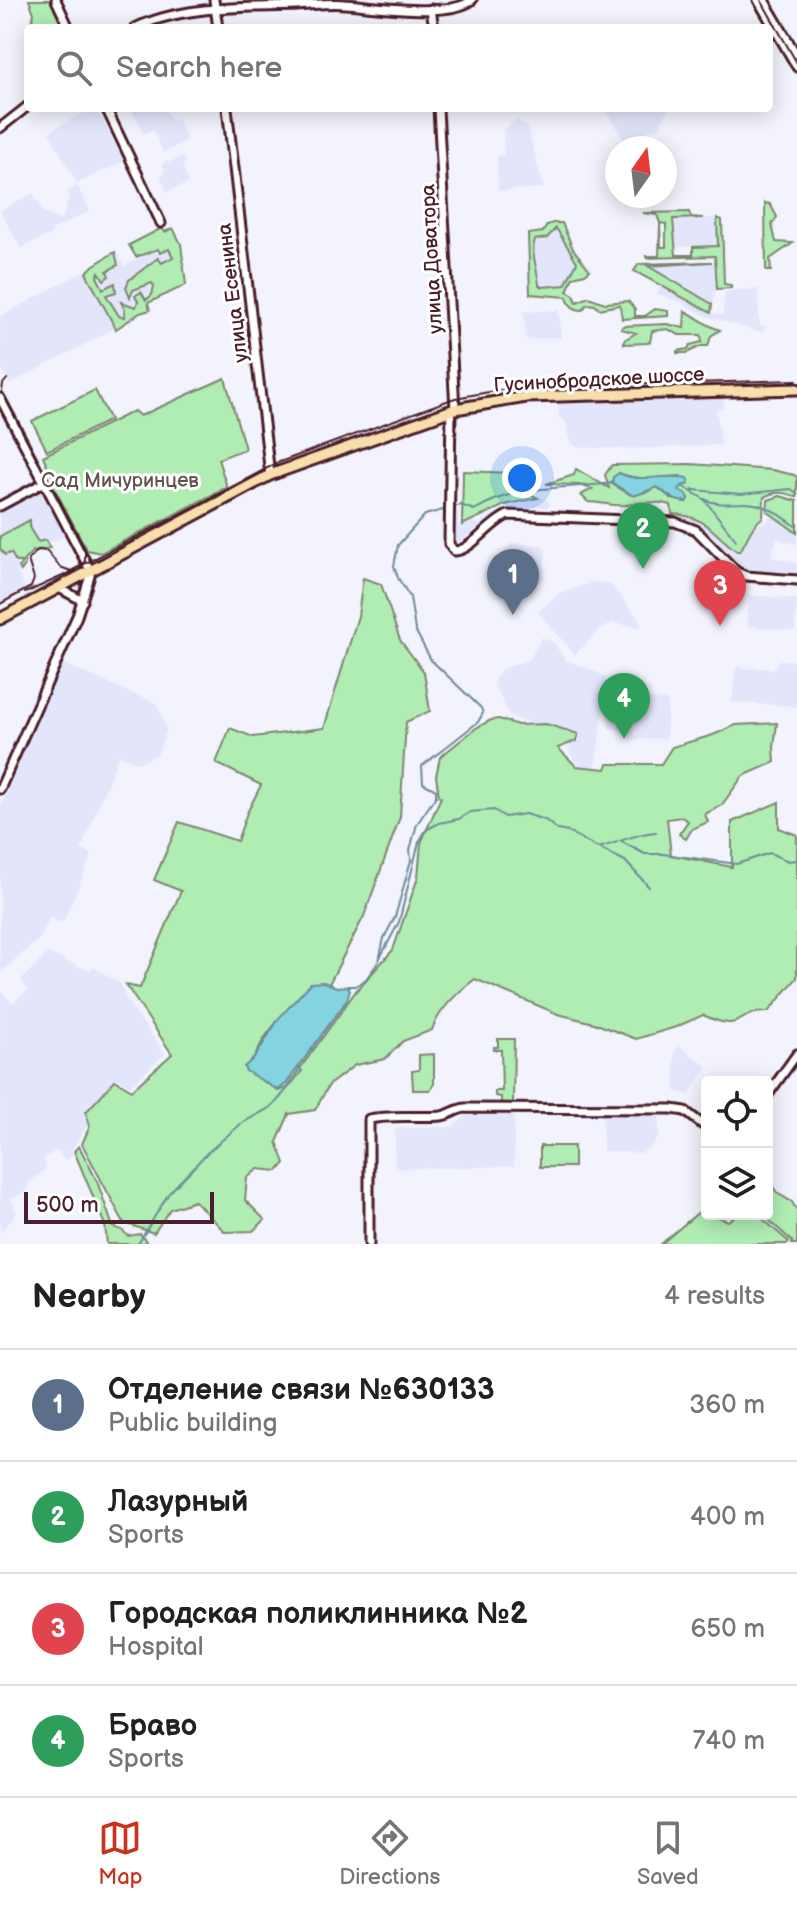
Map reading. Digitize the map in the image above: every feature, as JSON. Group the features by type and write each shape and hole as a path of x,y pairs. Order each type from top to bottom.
{"main road":[{"name":"Гусинобродское шоссе","path":"0,619 270,475 453,410 526,397 797,389"}],"street":[{"path":"56,0 67,24"},
{"path":"214,0 217,24"},
{"path":"147,24 173,15 215,10 350,2 431,9 465,4 472,0"},
{"path":"761,0 797,56"},
{"path":"761,0 797,67"},
{"path":"431,9 433,24"},
{"path":"0,128 24,109"},
{"path":"108,112 161,223"},
{"name":"улица Есенина","path":"227,112 270,475"},
{"name":"улица Доватора","path":"438,112 453,410 449,544 454,551 462,551 495,521 508,515 675,522 696,530 737,572 746,576 797,580"},
{"path":"0,398 90,570 83,601 0,789"},
{"path":"0,506 43,483"},
{"path":"59,588 83,601"},
{"path":"773,1088 797,1054"},
{"path":"369,1244 369,1119 407,1115 444,1116 465,1108 672,1109 685,1111 701,1123"}],"shaded area":[{"path":"84,112 98,112 124,161 77,184 49,132"},
{"path":"133,112 167,112 171,120 177,118 187,140 163,153 153,129 144,134"},
{"path":"607,112 667,112 659,128 651,129 642,136 622,136"},
{"path":"517,120 527,126 544,188 498,191 497,156 504,155 503,130"},
{"path":"183,156 185,163 182,165 189,183 167,192 161,179 165,169 162,165 167,160 168,163"},
{"path":"77,186 90,211 21,248 0,211 33,193 44,213 62,221 69,197 67,192"},
{"path":"717,218 718,246 673,247 672,219"},
{"path":"561,224 573,253 585,266 573,273 571,290 533,291 529,234 548,233 548,226"},
{"path":"173,228 181,244 186,285 147,304 119,326 10,384 0,365 0,317 117,253 124,266 145,255 140,245"},
{"path":"716,263 717,289 712,304 647,265"},
{"path":"661,285 711,313 723,315 725,291 758,289 759,321 761,326 767,327 762,333 706,316 657,294"},
{"path":"559,310 561,338 526,340 524,312"},
{"path":"723,396 724,408 716,410 721,445 626,449 577,447 571,443 565,420 559,418 558,398"},
{"path":"42,491 64,536 32,551 24,560 25,568 17,573 26,589 0,602 0,512"},
{"path":"546,498 548,507 511,509 460,542 456,541 456,510 458,524 478,524 504,508 527,503 527,500"},
{"path":"672,514 686,515 714,528 725,543 741,551 753,525 767,522 770,516 778,519 782,525 797,533 797,544 777,539 771,557 797,563 797,576 747,573 736,565 705,529 686,518 672,517"},
{"path":"513,543 542,545 546,549 544,578 537,584 501,583 504,551"},
{"path":"589,581 611,584 641,622 641,627 612,623 599,630 575,655 538,612 560,593 586,585"},
{"path":"749,595 797,599 795,631 747,626"},
{"path":"542,637 554,643 565,660 592,670 608,682 595,767 577,764 570,753 566,734 510,716 493,683 502,669 530,659"},
{"path":"779,660 797,661 797,707 732,702 736,667 773,669"},
{"path":"61,663 157,704 167,729 157,755 138,763 119,755 81,849 92,855 64,920 60,923 50,917 40,938 0,973 0,807"},
{"path":"611,696 668,700 666,739 629,740 630,730 609,729"},
{"path":"48,953 90,971 93,967 121,984 125,998 165,1054 130,1086 117,1078 85,1112 89,1123 71,1151 73,1154 66,1161 57,1150 43,1159 46,1168 28,1183 27,1191 11,1199 17,1213 0,1233 0,990 12,1003 28,990 21,980"},
{"path":"679,1046 708,1067 688,1095 675,1091 674,1052"},
{"path":"514,1115 514,1166 395,1169 395,1128 452,1127 467,1116"},
{"path":"602,1115 659,1115 659,1136 652,1146 641,1153 603,1151"}],"green space":[{"path":"29,0 54,0 63,24 32,24 34,13"},
{"path":"765,203 770,204 777,217 772,225 776,242 793,243 770,259 771,271 766,271"},
{"path":"689,212 691,217 703,218 673,219 676,255 693,255 693,247 718,246 717,218 722,220 724,284 731,285 731,288 717,289 715,256 647,258 659,256 660,224 661,247 666,247 666,224 660,223 657,215 643,213"},
{"path":"562,223 573,249 590,270 573,277 567,291 574,295 577,302 589,297 605,303 628,301 635,309 635,316 645,316 655,309 668,311 668,316 622,319 620,305 599,309 587,304 580,310 571,305 567,297 530,294 528,234 543,232 547,225","holes":["556,228 577,262 565,285 542,287 539,285 534,256 535,240 547,238"]},
{"path":"162,228 165,232 173,228 181,244 186,285 148,303 150,310 116,329 86,273 115,252 118,265 107,271 109,276 104,280 99,272 97,277 103,289 115,283 116,292 106,295 119,316 125,317 121,302 136,307 138,301 135,296 141,292 146,300 152,295 154,286 152,283 133,290 130,297 126,287 129,280 158,258 162,263 173,257 169,249 160,253 158,249 136,257 129,245"},
{"path":"712,262 648,266 712,304 711,313 634,271 639,264"},
{"path":"685,311 720,330 711,336 708,346 677,353 702,342 701,335 679,335 668,329 652,331 650,342 624,344 624,340 636,333 621,329 623,326 667,324 684,328"},
{"name":"Сад Мичуринцев","path":"225,378 245,449 218,459 227,487 101,553 87,550 50,480 53,478 43,456 134,411 140,416"},
{"path":"95,390 110,420 47,451 32,421"},
{"path":"691,464 772,470 797,477 797,497 780,493 764,497 763,517 737,551 701,522 672,514 671,505 588,502 581,495 592,489 579,485 546,484 574,475 576,469 609,488 605,475 612,465","holes":["619,473 649,478 680,476 679,491 688,496 686,502 672,499 657,487 631,495 612,484"]},
{"path":"463,471 512,473 519,489 538,498 505,505 462,525"},
{"path":"780,496 797,501 797,533 767,511 768,500"},
{"path":"30,520 30,529 38,542 45,540 50,548 33,551 24,560 21,571 19,567 22,562 16,562 11,553 5,555 0,549 0,536"},
{"path":"363,578 381,584 400,640 424,672 430,711 406,722 400,817 364,916 329,984 311,983 273,1027 255,1057 278,1091 286,1088 356,991 393,950 418,877 421,843 441,797 436,776 440,757 491,720 499,719 518,725 546,724 578,734 576,741 558,748 576,766 606,769 608,764 661,764 672,747 736,725 777,723 775,762 743,776 721,806 705,814 708,822 692,829 686,839 679,834 688,821 681,817 667,819 671,855 732,867 732,822 779,802 779,828 797,835 797,978 768,1012 749,1015 733,1023 716,1021 703,1015 636,1039 594,1023 558,1014 475,979 444,1008 432,1030 403,1041 385,1059 355,1065 329,1085 315,1110 289,1114 277,1142 285,1163 278,1171 258,1169 247,1178 245,1200 265,1220 253,1231 225,1232 195,1201 170,1209 154,1233 124,1223 82,1144 90,1126 86,1112 115,1080 132,1090 172,1054 126,985 140,988 181,891 154,880 179,822 237,841 261,785 216,763 230,728 253,737 324,728 358,616"},
{"path":"498,1039 514,1039 513,1105 501,1105 501,1097 495,1096 495,1091 502,1091 501,1050 494,1050 498,1047"},
{"path":"434,1054 434,1084 430,1090 413,1090 412,1071 419,1070 419,1055"},
{"path":"79,1146 97,1181 113,1227 128,1236 140,1234 146,1241 143,1244 107,1244 105,1225 74,1151"},
{"path":"540,1146 574,1146 574,1167 540,1167"},
{"path":"773,1186 777,1193 792,1202 797,1211 797,1244 792,1244 769,1220 773,1220"},
{"path":"700,1211 701,1220 764,1220 789,1242 788,1244 661,1244"}],"water":[{"path":"619,473 636,478 688,478 689,484 679,490 688,496 688,501 675,499 657,487 634,496 612,483 613,477"},
{"path":"323,982 337,987 348,986 347,1000 286,1084 278,1090 246,1071 244,1067 255,1057 279,1018 311,983"}],"waterway":[{"path":"348,986 356,986 366,979 379,961 411,860 410,850 417,824 436,796 436,790 423,783 422,766 478,722 483,713 431,660 415,630 410,597 394,566 398,545 425,515 461,505 474,510 491,501 525,491 612,483"},
{"path":"682,486 704,499 736,540"},
{"path":"693,490 741,494 791,489 797,493"},
{"path":"704,499 765,507 797,527"},
{"path":"381,956 399,922 419,842 426,830 439,823 459,819 470,812 494,810 505,817 525,814 545,820 558,830 598,848 656,832"},
{"path":"622,842 645,854 737,864 770,853 788,861 797,860"},
{"path":"601,849 625,861 649,887"},
{"path":"138,1244 169,1193 207,1153 242,1123 273,1106 302,1071 299,1067"}],"tram line":[{"path":"761,0 797,63"},
{"path":"7,379 2,392 85,552 85,561 79,568"},
{"path":"0,604 31,587 34,579 28,560 38,550 47,551 60,567 71,571 277,463 455,398 512,388 797,380"},
{"path":"25,593 76,570"}],"place":[{"name":"Лазурный","path":"643,569"},
{"name":"Отделение связи №630133","path":"513,615"},
{"name":"Городская поликлинника №2","path":"720,626"},
{"name":"Браво","path":"624,739"}]}
